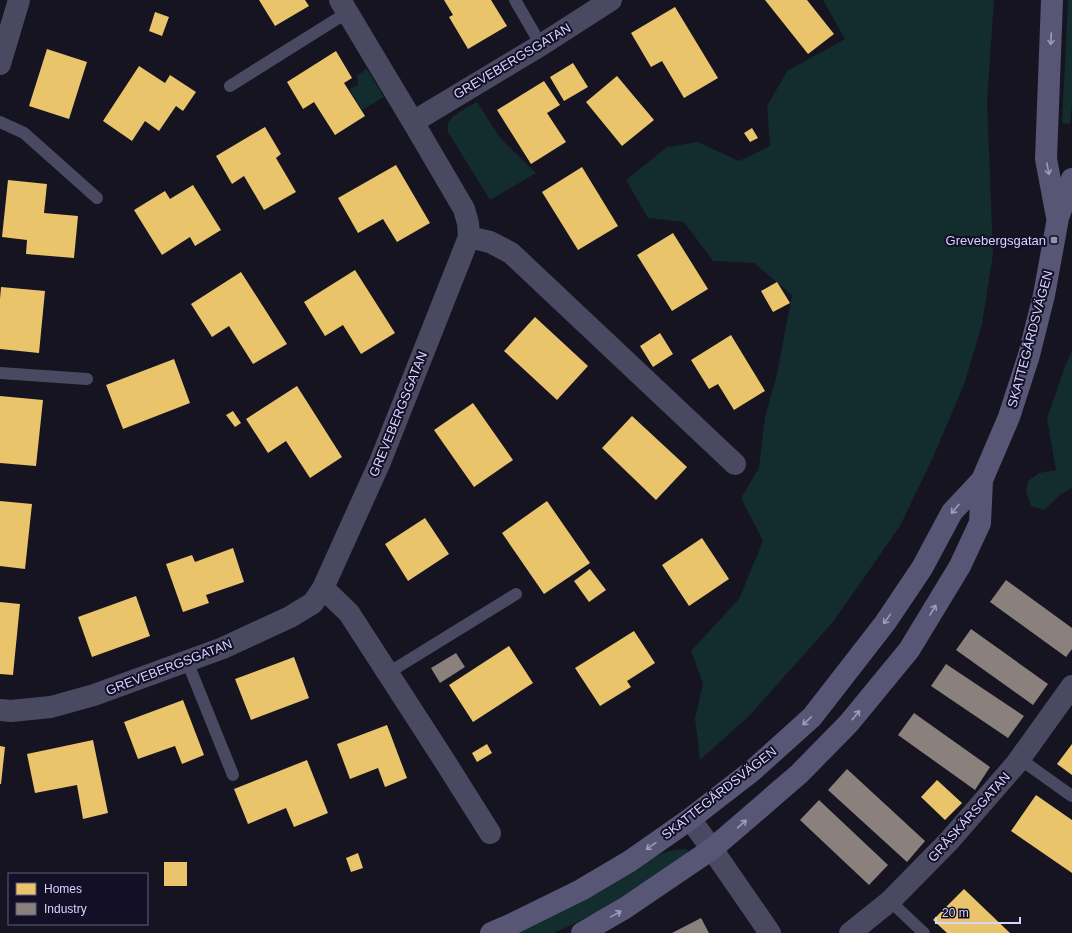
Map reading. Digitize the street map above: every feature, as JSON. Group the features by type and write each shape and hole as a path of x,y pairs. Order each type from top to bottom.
{"street":[{"path":"0,64 19,0"},
{"name":"GREVEBERGSGATAN","path":"413,122 541,45 611,0"},
{"name":"SKATTEGÅRDSVÄGEN","path":"1052,0 1046,159 1058,218"},
{"name":"GREVEBERGSGATAN","path":"0,710 12,711 51,708 94,695 223,648 290,617 313,603 323,588 380,462 469,237 468,223 464,209 344,6"},
{"name":"SKATTEGÅRDSVÄGEN","path":"491,933 581,890 630,861 690,819 752,771 812,717 885,623 922,568 952,512 982,480 1009,417 1029,355 1044,295 1058,218 1072,179"},
{"path":"469,237 490,242 510,253 735,464"},
{"name":"SKATTEGÅRDSVÄGEN","path":"582,933 625,908 712,849 804,769 849,723 909,650 960,566 980,523 982,480"},
{"path":"323,588 349,613 490,833"},
{"name":"GRÅSKÄRSGATAN","path":"850,933 890,901 949,841 1020,759 1072,686"},
{"path":"690,819 770,933"}],"lane":[{"path":"515,0 541,45"},
{"path":"230,86 344,6"},
{"path":"0,122 24,133 97,198"},
{"path":"0,372 86,379"},
{"path":"388,673 516,594"},
{"path":"187,661 233,775"},
{"path":"1020,759 1072,796"},
{"path":"890,901 924,933"}],"green space":[{"path":"823,0 994,0 987,101 993,254 982,324 965,382 935,453 900,526 833,622 750,715 700,760 695,719 703,683 691,651 739,599 763,541 741,498 759,468 765,417 777,374 792,295 754,263 713,261 684,222 648,218 626,180 667,147 698,142 739,161 770,146 767,106 787,71 845,39"},
{"path":"1068,0 1072,0 1072,105 1070,124 1062,123"},
{"path":"366,68 384,97 362,110 349,89 358,85 357,75 363,72"},
{"path":"477,102 501,139 536,173 490,200 447,129 448,123 452,118 462,110"},
{"path":"1072,350 1072,488 1061,494 1044,510 1031,506 1026,491 1028,481 1039,473 1056,470 1047,418"},
{"path":"684,849 688,850 688,853 650,879 592,915 554,933 511,933 658,855 669,851"}],"building: Homes":[{"path":"259,0 305,0 309,6 275,26"},
{"path":"444,0 491,0 507,26 468,49 449,17 453,15"},
{"path":"765,0 807,0 834,34 808,54"},
{"path":"675,7 718,78 684,98 662,61 651,67 631,33"},
{"path":"155,12 169,17 162,36 149,31"},
{"path":"47,49 87,62 69,119 29,106"},
{"path":"336,51 352,78 344,83 365,116 335,135 314,102 303,109 287,82"},
{"path":"573,63 588,87 564,101 550,77"},
{"path":"139,66 165,83 170,75 196,92 183,111 176,106 159,131 145,121 132,141 103,121"},
{"path":"617,76 654,120 622,146 586,102"},
{"path":"544,81 560,105 547,113 566,142 531,164 497,110"},
{"path":"265,127 281,154 276,158 296,192 264,210 244,176 232,184 216,156"},
{"path":"752,128 758,138 750,142 744,133"},
{"path":"396,165 430,223 397,242 383,219 358,233 338,198"},
{"path":"582,167 618,226 578,250 542,192"},
{"path":"8,180 47,184 44,213 78,216 74,258 26,254 27,240 2,237"},
{"path":"193,185 221,230 195,246 190,237 162,255 134,210 165,191 170,199"},
{"path":"673,233 708,289 672,311 637,255"},
{"path":"355,270 395,333 361,354 343,325 325,336 304,302"},
{"path":"241,272 287,344 253,364 229,326 212,337 191,304"},
{"path":"777,282 790,303 773,312 761,291"},
{"path":"1,287 45,291 39,353 0,349"},
{"path":"535,317 588,366 557,400 504,351"},
{"path":"660,333 673,354 653,367 640,346"},
{"path":"731,335 765,391 734,410 718,384 709,389 691,360"},
{"path":"174,359 190,403 123,429 106,385"},
{"path":"297,386 342,457 310,478 286,441 268,453 246,419"},
{"path":"0,396 43,400 36,466 0,463"},
{"path":"473,403 513,460 474,487 434,430"},
{"path":"233,411 241,423 235,427 226,415"},
{"path":"632,416 687,467 656,500 602,448"},
{"path":"0,501 32,504 25,569 0,566"},
{"path":"547,501 590,563 544,594 502,533"},
{"path":"425,518 449,554 408,581 385,544"},
{"path":"702,538 729,579 689,606 662,565"},
{"path":"233,548 244,582 206,595 209,603 183,612 166,564 192,555 195,562"},
{"path":"590,569 606,590 589,602 574,581"},
{"path":"136,596 150,636 92,657 78,617"},
{"path":"0,602 20,604 13,675 0,674"},
{"path":"634,631 655,663 627,681 631,687 600,706 575,668"},
{"path":"509,646 533,683 473,722 449,685"},
{"path":"294,657 309,698 251,720 235,679"},
{"path":"183,700 204,755 182,764 175,746 138,759 124,722"},
{"path":"387,725 407,778 385,787 378,768 350,779 337,744"},
{"path":"93,740 108,813 83,819 77,785 35,793 27,754"},
{"path":"487,744 492,753 477,762 472,753"},
{"path":"1072,744 1072,775 1057,764"},
{"path":"0,746 5,747 1,784 0,784"},
{"path":"307,760 328,813 294,827 286,808 248,824 234,789"},
{"path":"937,780 962,803 945,820 921,797"},
{"path":"1036,795 1072,820 1072,873 1011,831"},
{"path":"358,853 363,868 351,872 346,858"},
{"path":"164,862 187,862 187,886 164,886"},
{"path":"964,889 1010,933 947,933 933,920"}],"building: Industry":[{"path":"1006,580 1072,628 1072,649 1066,657 990,602"},
{"path":"971,629 1048,684 1033,705 956,650"},
{"path":"456,653 465,667 440,683 431,668"},
{"path":"946,664 1024,716 1008,738 931,686"},
{"path":"914,713 990,767 975,790 898,735"},
{"path":"847,769 925,841 907,862 828,790"},
{"path":"819,800 888,865 869,885 800,820"},
{"path":"701,918 709,933 672,933"}],"place":[{"name":"Grevebergsgatan","path":"1054,240"}]}
